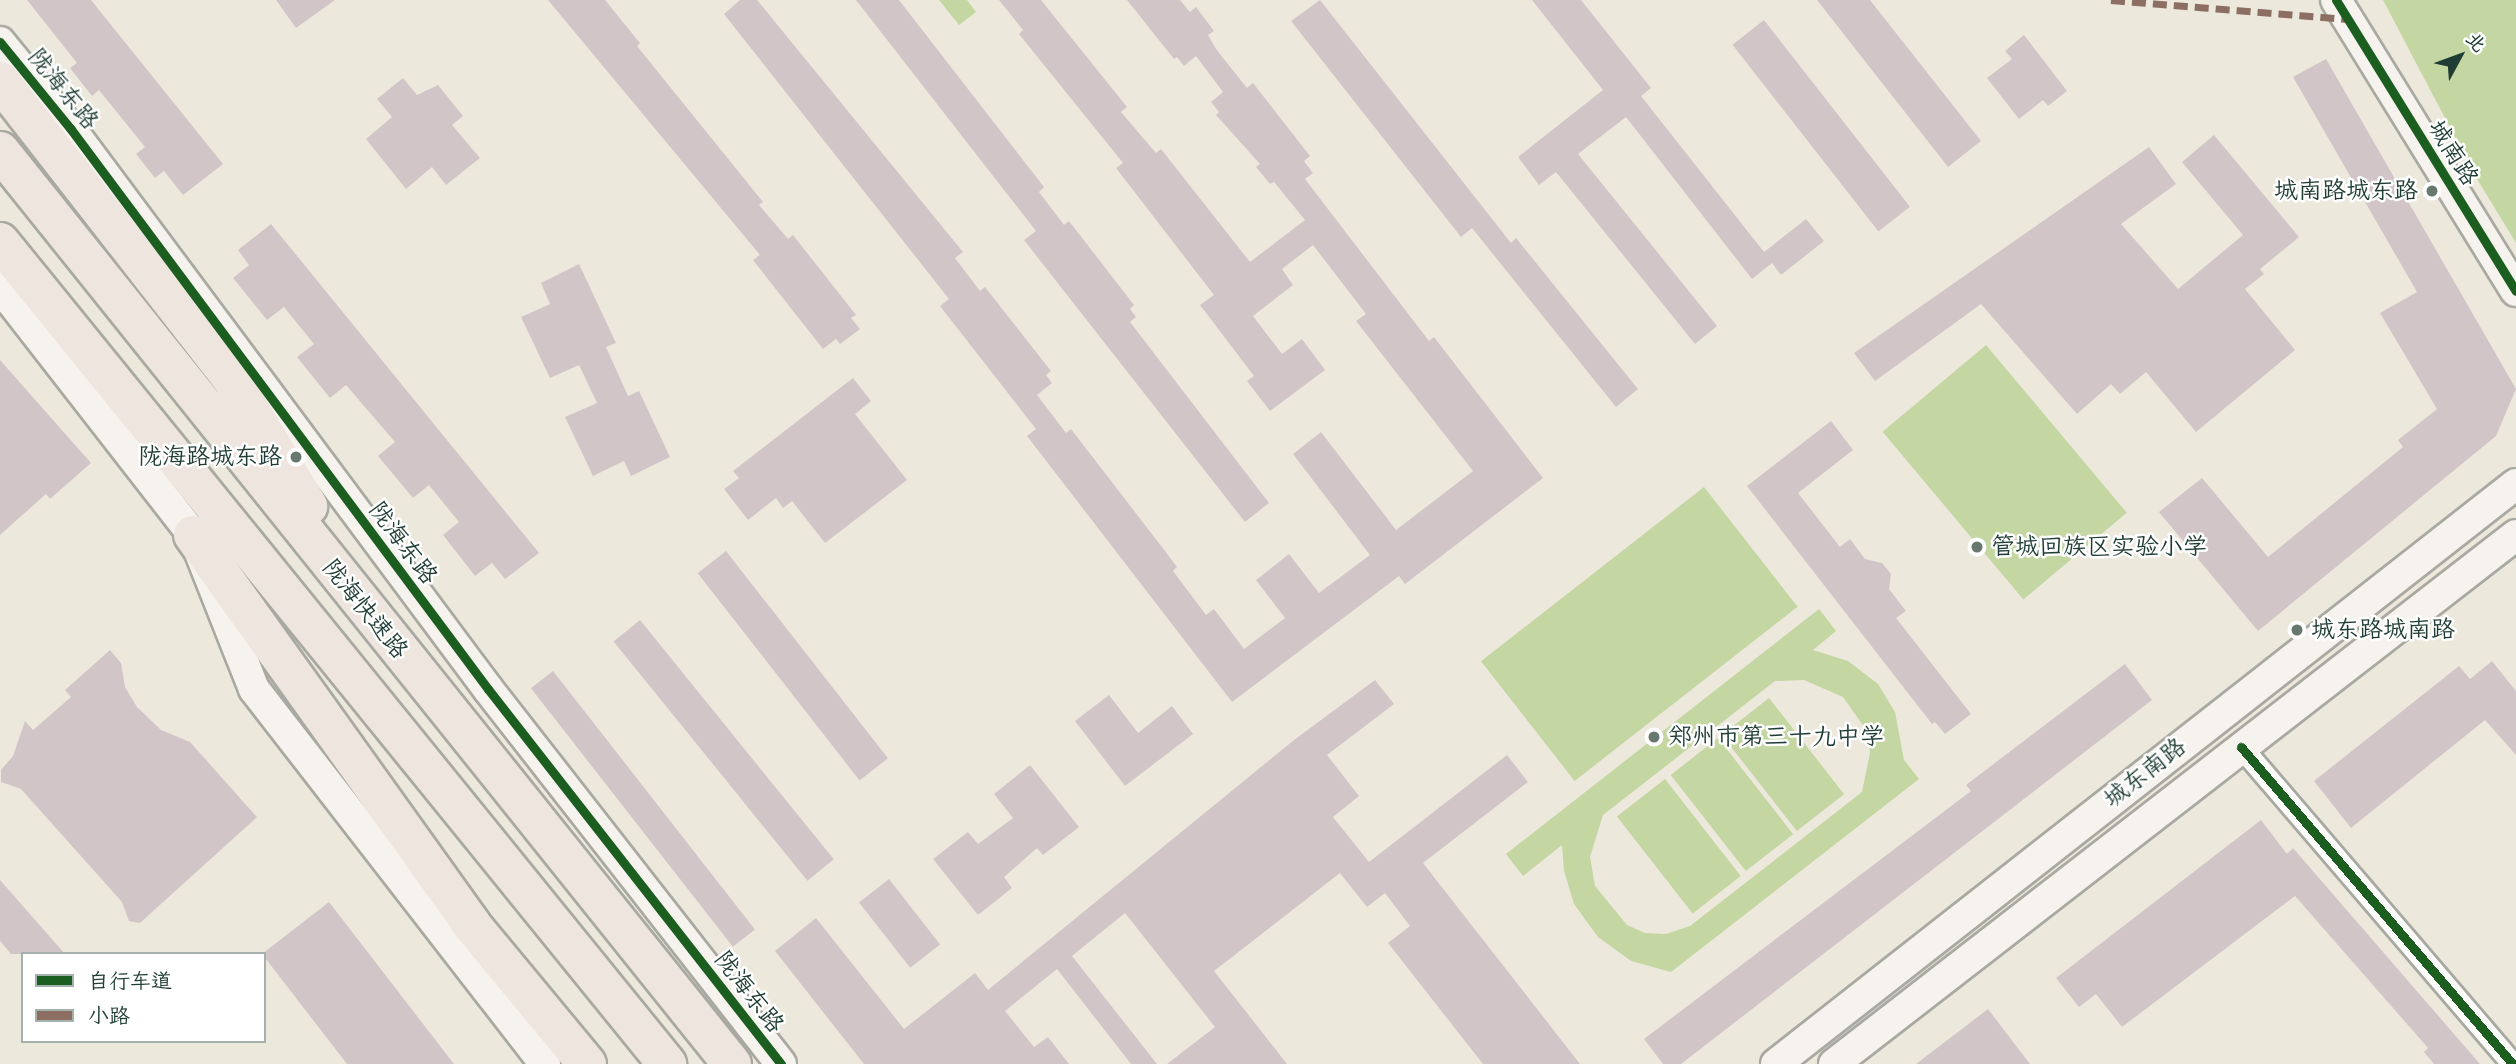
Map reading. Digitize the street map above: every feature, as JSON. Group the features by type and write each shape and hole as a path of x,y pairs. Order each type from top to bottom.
{"highway":[{"path":"0,81 230,376 389,639"},
{"name":"陇海快速路","path":"0,151 732,1064"},
{"path":"0,242 667,1064"},
{"path":"193,534 471,924 587,1064"}],"street":[{"name":"城南路","path":"2338,4 2516,291"},
{"name":"陇海东路","path":"0,42 70,128 488,689 780,1064"},
{"path":"0,287 193,534 254,689 545,1064"},
{"name":"城东南路","path":"1776,1064 2516,484"},
{"name":"城东南路","path":"1835,1064 2516,535"},
{"path":"2241,747 2513,1064"}],"green space":[{"path":"939,0 967,0 976,12 959,25"},
{"path":"2383,0 2516,0 2516,243 2477,179"},
{"path":"1986,345 2127,513 2023,600 1883,432"},
{"path":"1704,487 1798,607 1575,781 1481,661"},
{"path":"1819,609 1836,631 1813,650 1848,661 1878,684 1895,712 1904,760 1919,779 1671,972 1631,961 1598,937 1574,904 1564,871 1562,845 1523,876 1506,854","holes":["1804,680 1843,697 1867,731 1870,753 1862,792 1690,926 1666,934 1645,933 1627,925 1595,886 1590,857 1603,815 1775,681"]},
{"path":"1769,698 1844,794 1797,831 1722,735"},
{"path":"1718,738 1793,834 1746,871 1671,775"},
{"path":"1665,779 1741,876 1693,913 1617,817"}],"building":[{"path":"27,0 91,0 223,164 183,195 164,171 155,178 136,154 145,147 99,90 92,96 70,68 77,63"},
{"path":"276,0 335,0 296,28"},
{"path":"548,0 605,0 640,43 637,46 763,202 759,205 788,239 793,235 856,315 851,318 860,329 840,344 836,339 823,349 753,260 760,255"},
{"path":"740,0 757,0 963,252 955,258 980,291 985,287 1051,371 1046,375 1052,383 1037,395 1066,433 1071,429 1165,551 1177,567 1173,571 1206,615 1214,609 1244,649 1285,618 1256,580 1289,554 1319,593 1370,555 1293,454 1321,432 1396,530 1473,471 1356,321 1366,314 1313,245 1282,269 1293,285 1253,316 1282,354 1302,339 1325,370 1270,411 1247,381 1254,376 1200,305 1214,295 1116,168 1123,163 1019,34 1023,30 999,0 1041,0 1127,107 1121,112 1156,153 1161,149 1250,262 1305,220 1274,182 1270,184 1256,167 1260,164 1216,115 1219,112 1211,102 1223,92 1196,56 1184,66 1177,57 1174,59 1127,0 1180,0 1190,12 1196,7 1214,31 1208,35 1216,49 1247,88 1253,83 1310,156 1304,161 1313,173 1305,179 1429,341 1434,337 1543,478 1405,584 1399,576 1232,702 1027,436 1036,429 940,306 949,299 724,14"},
{"path":"856,0 899,0 1044,187 1039,192 1064,225 1069,221 1134,305 1130,309 1136,317 1130,322 1269,503 1245,522 1024,240 1036,231"},
{"path":"1320,0 1511,243 1516,238 1638,389 1616,407 1472,228 1461,237 1291,21"},
{"path":"1532,0 1581,0 1651,88 1641,96 1764,252 1806,219 1824,241 1781,275 1772,263 1752,279 1626,117 1578,154 1717,326 1695,344 1556,172 1539,185 1518,157 1603,90"},
{"path":"1817,0 1870,0 1981,141 1948,167"},
{"path":"1764,20 1910,207 1878,231 1732,45"},
{"path":"2024,35 2067,91 2048,106 2043,100 2019,119 1987,78 2012,59 2005,51"},
{"path":"2326,59 2516,389 2496,436 2258,631 2159,512 2202,478 2268,557 2403,447 2398,440 2437,409 2380,313 2417,292 2293,77"},
{"path":"403,78 417,95 438,85 463,116 452,125 480,158 446,185 432,167 406,189 366,139 392,117 377,99"},
{"path":"2214,135 2299,237 2260,269 2264,274 2245,289 2295,350 2196,432 2146,372 2120,394 2111,384 2077,414 1981,304 1875,381 1854,353 2149,147 2176,184 2121,224 2178,289 2243,235 2182,162"},
{"path":"271,224 539,553 505,579 492,563 475,576 443,535 459,522 429,485 413,498 378,456 395,442 346,385 330,398 297,357 314,344 284,307 267,320 233,278 249,265 238,250"},
{"path":"579,264 616,343 606,347 628,396 639,391 670,457 631,476 624,461 593,476 565,417 597,403 579,365 550,378 521,317 550,304 541,283"},
{"path":"0,360 91,463 50,499 46,494 0,535"},
{"path":"853,378 871,401 855,414 907,480 825,543 792,501 783,508 776,498 748,520 724,489 739,478 733,471"},
{"path":"1831,421 1853,450 1798,493 1840,547 1850,539 1865,559 1882,563 1891,574 1889,589 1906,611 1896,618 1971,714 1945,734 1935,722 1932,724 1747,486"},
{"path":"726,551 888,758 860,780 698,573"},
{"path":"640,620 834,859 807,881 614,641"},
{"path":"110,650 121,663 125,687 137,707 161,730 190,742 257,817 140,923 129,921 122,902 21,789 1,782 1,770 13,756 25,721 33,730 71,697 65,690"},
{"path":"2492,661 2516,691 2516,755 2485,720 2351,828 2314,781 2459,666 2470,679"},
{"path":"2125,664 2152,700 1681,1064 1663,1064 1644,1039 1971,791 1966,785"},
{"path":"553,671 755,929 733,947 531,688"},
{"path":"1375,680 1394,704 1327,755 1359,796 1333,817 1369,862 1507,755 1528,782 1423,863 1580,1064 1483,1064 1388,943 1410,926 1385,893 1367,907 1340,873 1214,971 1287,1064 1167,1064 1215,1027 1125,913 1072,956 1157,1064 1131,1064 1057,969 1005,1011 1034,1047 1048,1037 1069,1064 864,1064 775,951 816,918 904,1029 975,973 988,990 1294,740"},
{"path":"1109,695 1138,733 1172,706 1193,734 1125,786 1075,721"},
{"path":"1030,765 1079,827 1043,855 1037,848 1004,877 1012,888 978,915 933,859 968,832 978,844 1013,818 994,794"},
{"path":"2261,820 2287,854 2293,848 2480,1064 2434,1064 2424,1052 2428,1048 2295,896 2122,1027 2096,994 2079,1007 2056,978"},
{"path":"889,879 940,944 910,968 859,902"},
{"path":"0,880 63,952 11,954 0,941"},
{"path":"329,902 454,1064 347,1064 266,959 265,952"},
{"path":"1988,1009 2030,1064 1916,1064"}],"marked path":[{"path":"2111,0 2347,19"}],"cycle path":[{"path":"2336,0 2516,291"},
{"path":"0,42 70,128 488,689 781,1064"},
{"path":"2241,747 2513,1064"}],"place":[{"name":"城南路城东路","path":"2432,191"},
{"name":"陇海路城东路","path":"296,457"},
{"name":"管城回族区实验小学","path":"1977,547"},
{"name":"城东路城南路","path":"2297,630"},
{"name":"郑州市第三十九中学","path":"1654,737"}]}
